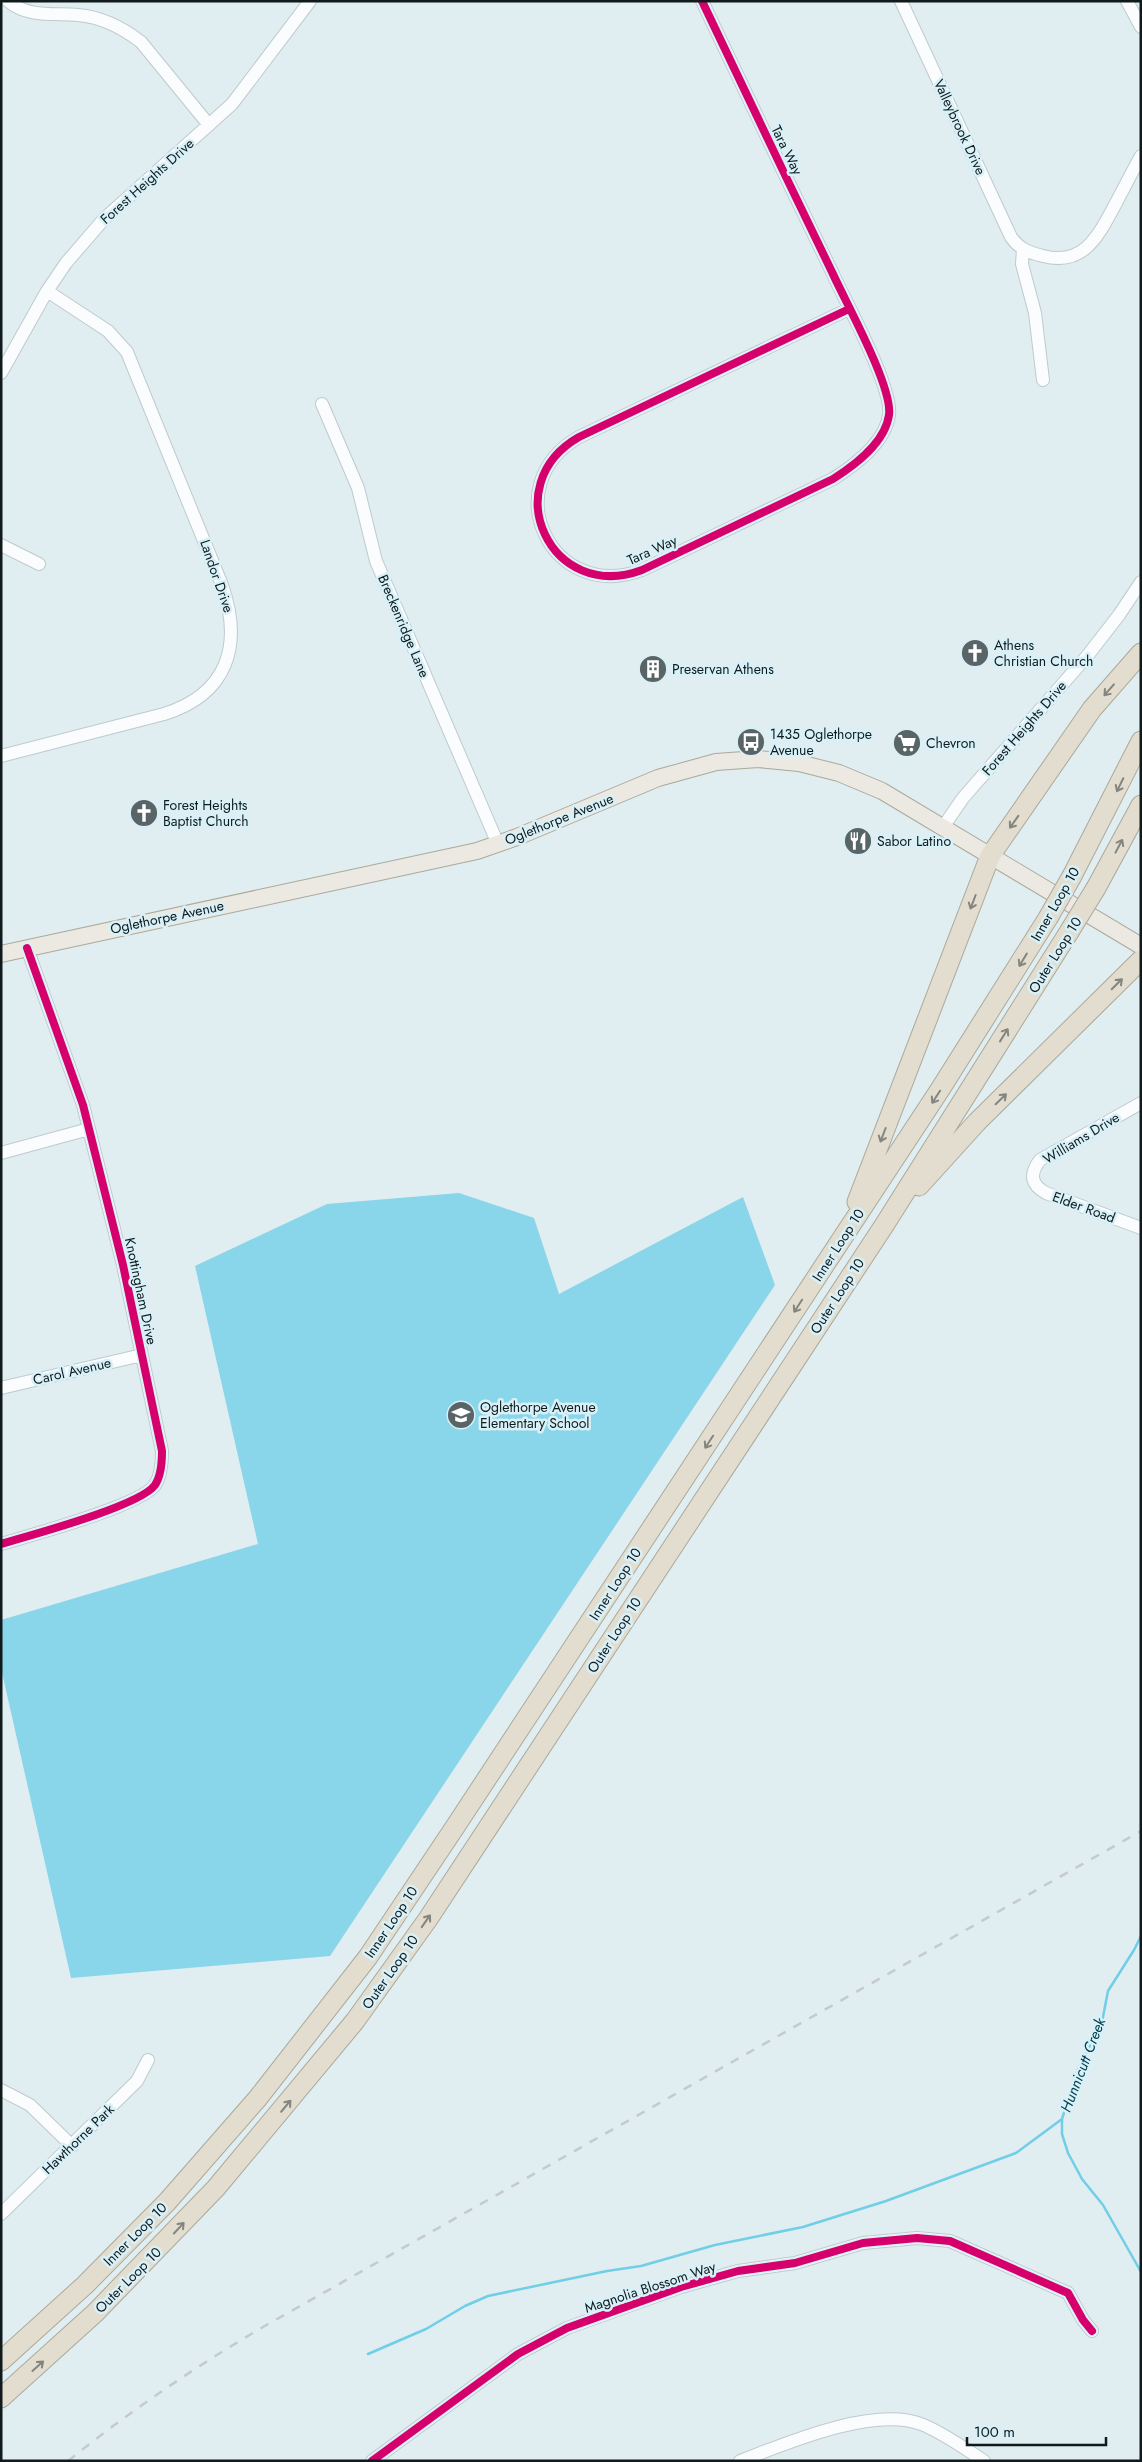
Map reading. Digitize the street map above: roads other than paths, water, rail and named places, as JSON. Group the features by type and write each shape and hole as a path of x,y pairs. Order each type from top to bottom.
{"highway":[{"path":"844,1235 990,856 1092,709 1141,653"},
{"name":"Inner Loop 10","path":"1,2361 85,2285 167,2202 258,2098 331,2007 455,1827 1006,989 1072,876 1141,741"},
{"name":"Outer Loop 10","path":"1,2398 95,2313 176,2230 252,2146 355,2021 428,1918 885,1224 1096,888 1141,804"},
{"path":"885,1224 977,1122 1141,960"}],"main road":[{"name":"Oglethorpe Avenue","path":"1,954 444,859 498,844 679,770 716,762 758,759 799,763 839,773 882,791 1141,946"}],"street":[{"path":"8,1 17,8 30,13 80,15 128,32 141,42 209,125"},
{"name":"Forest Heights Drive","path":"1,373 47,291 66,263 104,219 209,125 246,88 310,1"},
{"name":"Tara Way","path":"702,1 849,309 882,379 890,410 887,425 880,436 846,470 822,486 629,575 598,577 575,567 554,551 542,530 537,506 545,472 559,450 579,437 849,309"},
{"name":"Valleybrook Drive","path":"901,1 1011,237 1023,249"},
{"path":"1127,1 1141,27"},
{"path":"1043,380 1036,313 1022,264 1023,249 1047,257 1060,258 1081,252 1099,235 1141,156"},
{"name":"Landor Drive","path":"1,756 164,714 186,706 202,696 215,683 227,663 231,642 231,619 222,585 127,352 108,331 47,291"},
{"name":"Breckenridge Lane","path":"322,404 358,488 376,561 498,844"},
{"path":"1,545 39,564"},
{"name":"Forest Heights Drive","path":"943,827 963,798 1104,636 1141,582"},
{"name":"Knottingham Drive","path":"1,1544 126,1504 143,1496 155,1484 160,1467 161,1442 123,1265 89,1129 77,1086 27,948"},
{"name":"Williams Drive","path":"1032,1181 1033,1171 1040,1160 1141,1103"},
{"path":"1,1153 89,1129"},
{"name":"Elder Road","path":"1032,1181 1037,1188 1046,1194 1141,1228"},
{"name":"Carol Avenue","path":"1,1388 142,1355"},
{"name":"Hawthorne Park","path":"1,2214 137,2081 148,2060"},
{"path":"1,2090 30,2105 72,2146"},
{"name":"Magnolia Blossom Way","path":"372,2461 518,2354 567,2328 699,2282 738,2271 795,2263 863,2243 932,2238 959,2245 1068,2293 1082,2320 1092,2331"},
{"path":"740,2461 816,2434 863,2422 892,2418 922,2424 984,2461"}],"waterway":[{"name":"Hunnicutt Creek","path":"1141,1936 1108,1991 1102,2022 1078,2069 1062,2119 1062,2134 1068,2153 1082,2179 1103,2205 1141,2272"},
{"path":"368,2354 426,2329 465,2306 488,2296 607,2271 641,2266 715,2245 803,2227 886,2201 1016,2153 1062,2119"}],"railway":[{"path":"68,2461 163,2390 263,2327 1141,1831"}],"place":[{"name":"Athens Christian Church","path":"975,653"},
{"name":"Preservan Athens","path":"653,669"},
{"name":"1435 Oglethorpe Avenue","path":"751,742"},
{"name":"Chevron","path":"907,743"},
{"name":"Forest Heights Baptist Church","path":"144,813"},
{"name":"Sabor Latino","path":"858,841"},
{"name":"Oglethorpe Avenue Elementary School","path":"461,1415"}]}
